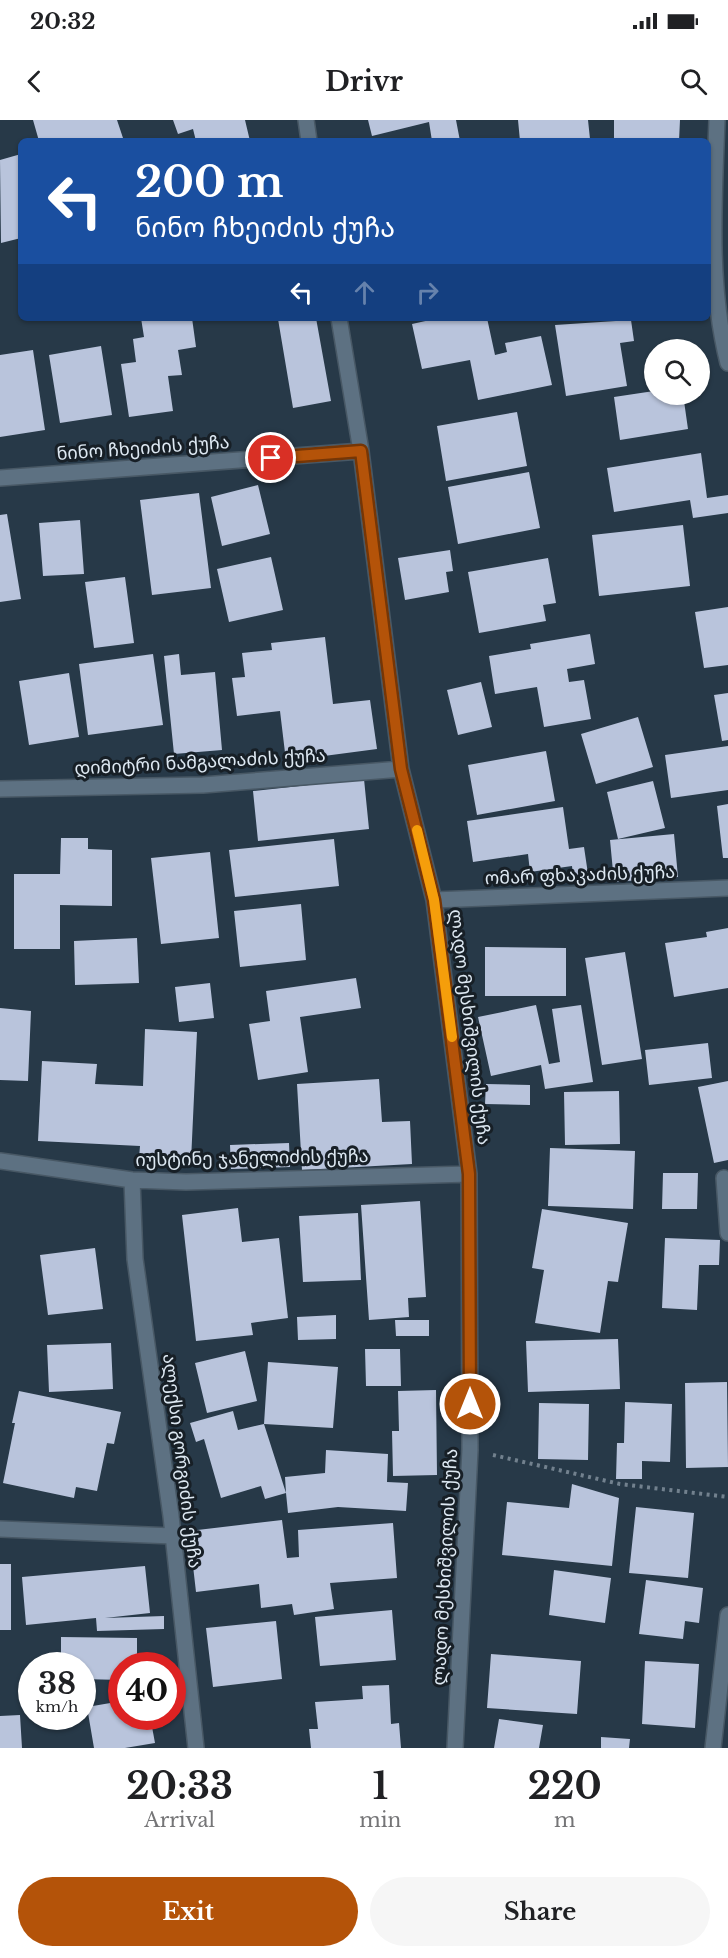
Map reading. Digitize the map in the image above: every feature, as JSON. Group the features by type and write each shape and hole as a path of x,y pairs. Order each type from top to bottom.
{"street":[{"path":"306,120 309,138"},
{"path":"717,120 713,236 721,335 728,363"},
{"name":"ლადო მესხიშვილის ქუჩა","path":"339,321 361,451 401,769 434,900 469,1174 470,1450 455,1748"},
{"name":"ნინო ჩხეიძის ქუჩა","path":"0,478 361,451"},
{"name":"დიმიტრი ნამგალაძის ქუჩა","path":"0,789 203,785 401,769"},
{"name":"ომარ ფხაკაძის ქუჩა","path":"434,900 728,888"},
{"name":"იუსტინე ჯანელიძის ქუჩა","path":"0,1161 132,1180 186,1182 469,1174"},
{"path":"724,1178 728,1233"},
{"name":"ალექსი გორგიძის ქუჩა","path":"132,1180 135,1260 173,1536 196,1748"},
{"path":"0,1529 173,1536"},
{"path":"713,1748 728,1615"}],"path":[{"path":"470,1450 620,1484 728,1497"}],"building":[{"path":"33,120 117,120 123,138 38,138"},
{"path":"173,120 245,120 249,138 195,138 193,129 178,134"},
{"path":"368,120 456,120 459,138 432,138 429,122 372,136"},
{"path":"518,120 588,120 590,138 520,138"},
{"path":"614,120 680,120 679,138 614,138"},
{"path":"18,155 18,239 1,243 0,160"},
{"path":"141,321 192,321 196,347 178,350 182,375 168,376 173,411 129,417 121,364 136,362 133,339 144,337"},
{"path":"278,321 317,321 331,401 293,408"},
{"path":"426,321 488,321 495,355 507,352 505,343 541,336 552,385 478,400 470,360 422,369 412,324"},
{"path":"631,321 634,341 620,343 627,386 566,396 555,325"},
{"path":"101,346 112,415 60,423 49,355"},
{"path":"33,350 45,430 0,437 0,355"},
{"path":"644,392 644,405 685,405 688,429 620,440 614,397"},
{"path":"517,412 527,466 446,481 437,426"},
{"path":"701,453 707,498 728,495 728,513 693,518 690,500 614,512 607,468"},
{"path":"529,472 540,528 458,544 448,487"},
{"path":"258,485 270,534 222,546 211,497"},
{"path":"199,493 211,588 152,595 140,500"},
{"path":"7,514 21,599 0,602 0,515"},
{"path":"80,520 84,574 43,576 39,523"},
{"path":"683,525 690,586 599,596 592,535"},
{"path":"450,550 453,571 446,572 449,592 405,600 398,558"},
{"path":"271,557 283,610 229,622 217,569"},
{"path":"548,558 556,603 543,605 546,621 479,633 468,572"},
{"path":"125,577 134,643 94,648 85,582"},
{"path":"728,607 728,665 704,668 695,612"},
{"path":"590,634 595,664 567,669 569,682 584,680 591,719 544,727 537,687 495,694 489,656 531,649 530,644"},
{"path":"325,637 333,704 370,700 377,749 286,761 280,711 237,716 232,678 245,677 242,653 272,650 271,643"},
{"path":"153,654 163,725 88,735 79,664"},
{"path":"179,654 181,675 215,672 222,750 174,754 164,656"},
{"path":"69,673 79,737 29,745 19,681"},
{"path":"481,682 492,727 458,735 447,690"},
{"path":"728,693 728,740 722,741 714,695"},
{"path":"638,717 653,767 596,784 581,734"},
{"path":"728,746 728,790 671,798 665,755"},
{"path":"546,751 555,801 477,815 468,765"},
{"path":"364,779 369,829 258,841 253,791"},
{"path":"653,781 665,828 618,839 607,792"},
{"path":"728,804 728,858 723,858 717,806"},
{"path":"563,807 569,849 584,847 588,874 573,876 572,866 530,872 528,854 473,862 467,821"},
{"path":"674,834 678,877 614,882 610,840"},
{"path":"61,838 88,838 88,849 112,850 112,906 60,905 60,949 14,949 14,874 60,874"},
{"path":"334,839 339,886 235,897 229,850"},
{"path":"210,852 219,938 161,944 151,858"},
{"path":"301,904 306,960 240,967 234,911"},
{"path":"728,928 728,988 674,997 665,943 707,937 706,932"},
{"path":"137,938 139,983 75,985 74,941"},
{"path":"485,947 566,948 566,996 485,996"},
{"path":"625,952 642,1059 602,1065 585,958"},
{"path":"356,978 361,1008 300,1017 308,1072 258,1080 249,1024 270,1021 266,991"},
{"path":"210,983 214,1018 179,1022 175,987"},
{"path":"536,1005 549,1064 560,1062 552,1009 581,1005 593,1082 545,1089 541,1065 491,1076 478,1017"},
{"path":"0,1008 31,1011 28,1081 0,1080"},
{"path":"145,1029 197,1032 191,1161 139,1158 140,1146 38,1141 42,1061 97,1064 95,1084 143,1086"},
{"path":"708,1043 712,1078 649,1085 645,1050"},
{"path":"379,1079 382,1122 410,1121 412,1164 302,1170 297,1084"},
{"path":"728,1081 728,1160 714,1163 698,1087"},
{"path":"486,1084 530,1085 530,1105 485,1104"},
{"path":"619,1091 620,1144 565,1145 564,1092"},
{"path":"289,1143 290,1167 231,1169 230,1145"},
{"path":"550,1148 635,1151 633,1209 548,1206"},
{"path":"663,1173 698,1173 697,1209 662,1209"},
{"path":"420,1201 426,1297 408,1298 409,1317 369,1320 361,1205"},
{"path":"238,1208 242,1242 279,1238 288,1318 251,1323 253,1335 196,1341 182,1215"},
{"path":"542,1209 628,1223 618,1282 608,1281 600,1333 535,1323 544,1270 532,1268"},
{"path":"358,1213 361,1280 303,1282 299,1216"},
{"path":"665,1238 720,1240 719,1265 699,1265 697,1310 662,1308"},
{"path":"95,1248 103,1309 48,1315 40,1255"},
{"path":"336,1315 336,1339 298,1340 297,1317"},
{"path":"395,1320 429,1320 429,1336 396,1336"},
{"path":"618,1339 620,1389 528,1392 526,1341"},
{"path":"111,1343 113,1389 49,1392 47,1345"},
{"path":"365,1349 400,1349 401,1386 366,1386"},
{"path":"245,1351 257,1401 207,1413 195,1363"},
{"path":"268,1362 338,1367 333,1428 264,1424"},
{"path":"727,1382 728,1467 686,1468 685,1383"},
{"path":"436,1390 437,1475 393,1476 392,1431 399,1431 398,1391"},
{"path":"19,1391 121,1412 114,1444 107,1443 97,1491 76,1487 74,1498 3,1483"},
{"path":"625,1402 672,1404 670,1462 642,1461 642,1479 616,1479 617,1443 624,1443"},
{"path":"539,1403 589,1404 588,1460 538,1459"},
{"path":"233,1411 238,1430 264,1424 286,1493 265,1499 261,1486 221,1498 204,1439 196,1442 190,1423"},
{"path":"326,1450 388,1454 387,1482 408,1483 406,1511 338,1507 288,1513 285,1477 325,1473"},
{"path":"572,1484 619,1498 612,1566 502,1555 507,1502 569,1508"},
{"path":"636,1507 694,1513 688,1578 629,1573"},
{"path":"282,1520 287,1558 299,1557 298,1530 393,1523 397,1578 330,1583 334,1609 294,1615 292,1604 261,1608 259,1584 196,1592 189,1531"},
{"path":"0,1564 11,1564 11,1630 0,1630"},
{"path":"145,1566 150,1613 105,1618 164,1616 164,1629 97,1631 96,1618 26,1625 22,1577"},
{"path":"554,1570 611,1578 605,1623 549,1615"},
{"path":"646,1580 703,1588 699,1623 685,1621 683,1639 639,1634"},
{"path":"392,1610 396,1660 320,1666 315,1617"},
{"path":"276,1621 282,1679 213,1687 206,1628"},
{"path":"61,1637 137,1638 137,1652 108,1652 108,1680 96,1679 96,1652 61,1652"},
{"path":"491,1654 581,1661 577,1714 487,1708"},
{"path":"645,1661 699,1664 695,1728 642,1724"},
{"path":"389,1685 391,1724 399,1723 401,1748 311,1748 309,1729 318,1729 315,1702 363,1699 362,1686"},
{"path":"108,1703 108,1730 153,1730 155,1743 125,1748 94,1748 91,1730 96,1730 96,1705"},
{"path":"18,1715 22,1748 0,1748 0,1716"},
{"path":"499,1719 543,1725 539,1748 494,1748"},
{"path":"601,1737 630,1739 629,1748 601,1748"}],"slow traffic":[{"path":"417,830 434,900 452,1037"}],"route":[{"path":"271,458 361,451 401,769 434,900 469,1174 470,1404"}]}
